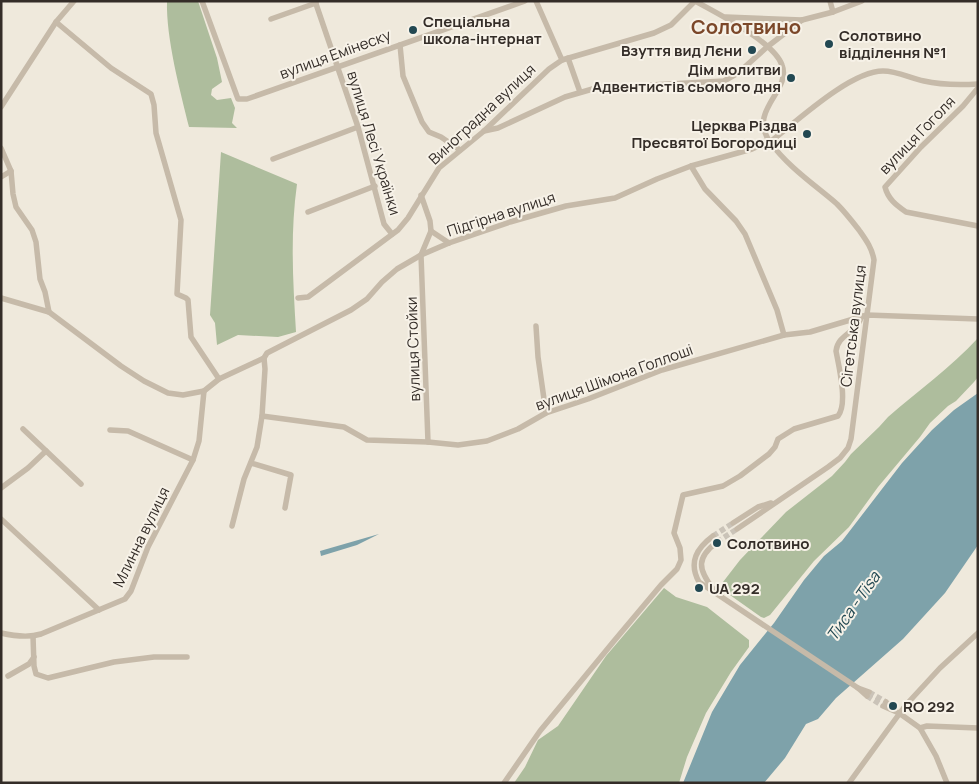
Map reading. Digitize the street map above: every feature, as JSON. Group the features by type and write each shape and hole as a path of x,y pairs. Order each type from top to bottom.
{"street":[{"path":"1,107 56,22 74,1"},
{"name":"вулиця Емінеску","path":"202,1 238,99 247,99 525,1"},
{"path":"536,1 580,92"},
{"path":"565,59 654,33 670,25 695,1 724,17 767,47 779,60 784,72 783,79 765,114 763,123 770,142"},
{"path":"830,1 833,12"},
{"path":"724,17 802,20 833,12 862,1"},
{"path":"271,19 316,2"},
{"name":"вулиця Лесі Українки","path":"316,2 358,127 384,224 392,234"},
{"path":"484,131 498,128 580,92 596,88 724,81 738,73 767,47 802,20"},
{"path":"56,22 111,68 150,94 154,105 156,133 181,220 177,294 188,300 191,337 219,379"},
{"path":"400,45 403,76 422,122 429,132 441,137 460,150"},
{"name":"Виноградна вулиця","path":"298,298 308,296 398,230 408,218 439,168 484,131 549,69 565,59"},
{"name":"Підгірна вулиця","path":"204,390 219,379 264,358 267,353 351,310 367,299 397,269 421,255 510,222 566,206 615,198 657,178 770,142 828,96 872,72 895,72 924,81 978,86"},
{"name":"вулиця Гоголя","path":"978,86 963,106 921,147 885,187 890,198 906,212 978,226"},
{"path":"273,159 358,127"},
{"name":"Сігетська вулиця","path":"735,526 758,507 778,501 828,468 848,448 857,400 865,316 874,260 869,243 838,205 798,172 770,142"},
{"path":"1,148 11,172 16,207 32,230 36,242 40,280 45,292 49,312"},
{"path":"691,166 705,190 736,221 745,234 777,310 784,335"},
{"path":"1,177 11,172"},
{"path":"308,212 375,186"},
{"path":"421,255 431,231 430,221 422,196"},
{"path":"431,231 450,243"},
{"name":"вулиця Стойки","path":"421,255 428,442"},
{"path":"1,298 49,312 121,366 144,381 168,393 183,395 204,390"},
{"path":"504,783 551,717 649,599 677,569 681,560 680,548 674,533 683,495 723,486 769,454 775,447 778,439 794,429 838,416 842,403 836,352 837,344 859,325 865,316"},
{"name":"вулиця Шімона Голлоші","path":"262,416 344,427 367,440 458,445 487,441 518,429 546,413 662,370 784,335 810,332 865,316 978,320"},
{"path":"536,326 538,357 546,413"},
{"path":"232,526 244,479 257,447 262,416 264,358"},
{"name":"Млинна вулиця","path":"1,632 13,636 33,636 124,599 131,591 148,547 193,460 199,441 204,390"},
{"path":"23,429 81,484"},
{"path":"110,430 128,431 193,460"},
{"path":"1,488 28,468 46,451"},
{"path":"251,463 291,475 285,508"},
{"path":"1,519 99,610"},
{"path":"715,539 702,559 703,575 715,592 868,694"},
{"path":"849,783 896,712 978,633"},
{"path":"33,636 36,674 48,678 114,662 154,657 187,656"},
{"path":"8,676 29,664 34,657"},
{"path":"885,704 920,728 936,756 947,783"},
{"path":"920,728 927,726 978,728"}],"green space":[{"path":"167,1 198,1 217,58 222,82 212,89 211,95 217,100 231,98 235,108 232,123 237,128 189,127 171,48"},
{"path":"221,152 297,184 293,240 296,332 278,337 238,335 217,345 215,323 210,315"},
{"path":"978,338 978,377 956,401 930,423 878,487 849,527 814,561 770,615 764,618 761,617 720,588 740,560 786,512 832,476 888,417 946,369"},
{"path":"664,588 676,597 707,607 749,640 749,647 706,713 687,757 679,783 514,783 525,767 538,740 558,726 606,656"}],"water":[{"name":"Тиса - Tisa","path":"978,393 978,545 945,593 903,639 836,698 818,719 806,724 785,758 764,783 683,783 712,712 740,665 774,623 804,580 824,556 842,541 902,463 932,430 954,410"},
{"path":"379,534 357,545 321,556 320,551"}],"tunnel":[{"path":"713,536 733,523"},
{"path":"717,542 737,529"},
{"path":"869,692 886,702"},
{"path":"867,696 883,706"}],"place":[{"name":"Спеціальна школа-інтернат","path":"413,30"},
{"name":"Солотвино відділення №1","path":"829,44"},
{"name":"Взуття вид Лєни","path":"752,50"},
{"name":"Дім молитви Адвентистів сьомого дня","path":"791,78"},
{"name":"Церква Різдва Пресвятої Богородиці","path":"807,134"},
{"name":"Солотвино","path":"717,543"},
{"name":"UA 292","path":"699,588"},
{"name":"RO 292","path":"893,706"}],"district":[{"name":"Солотвино","path":"746,26"}]}
